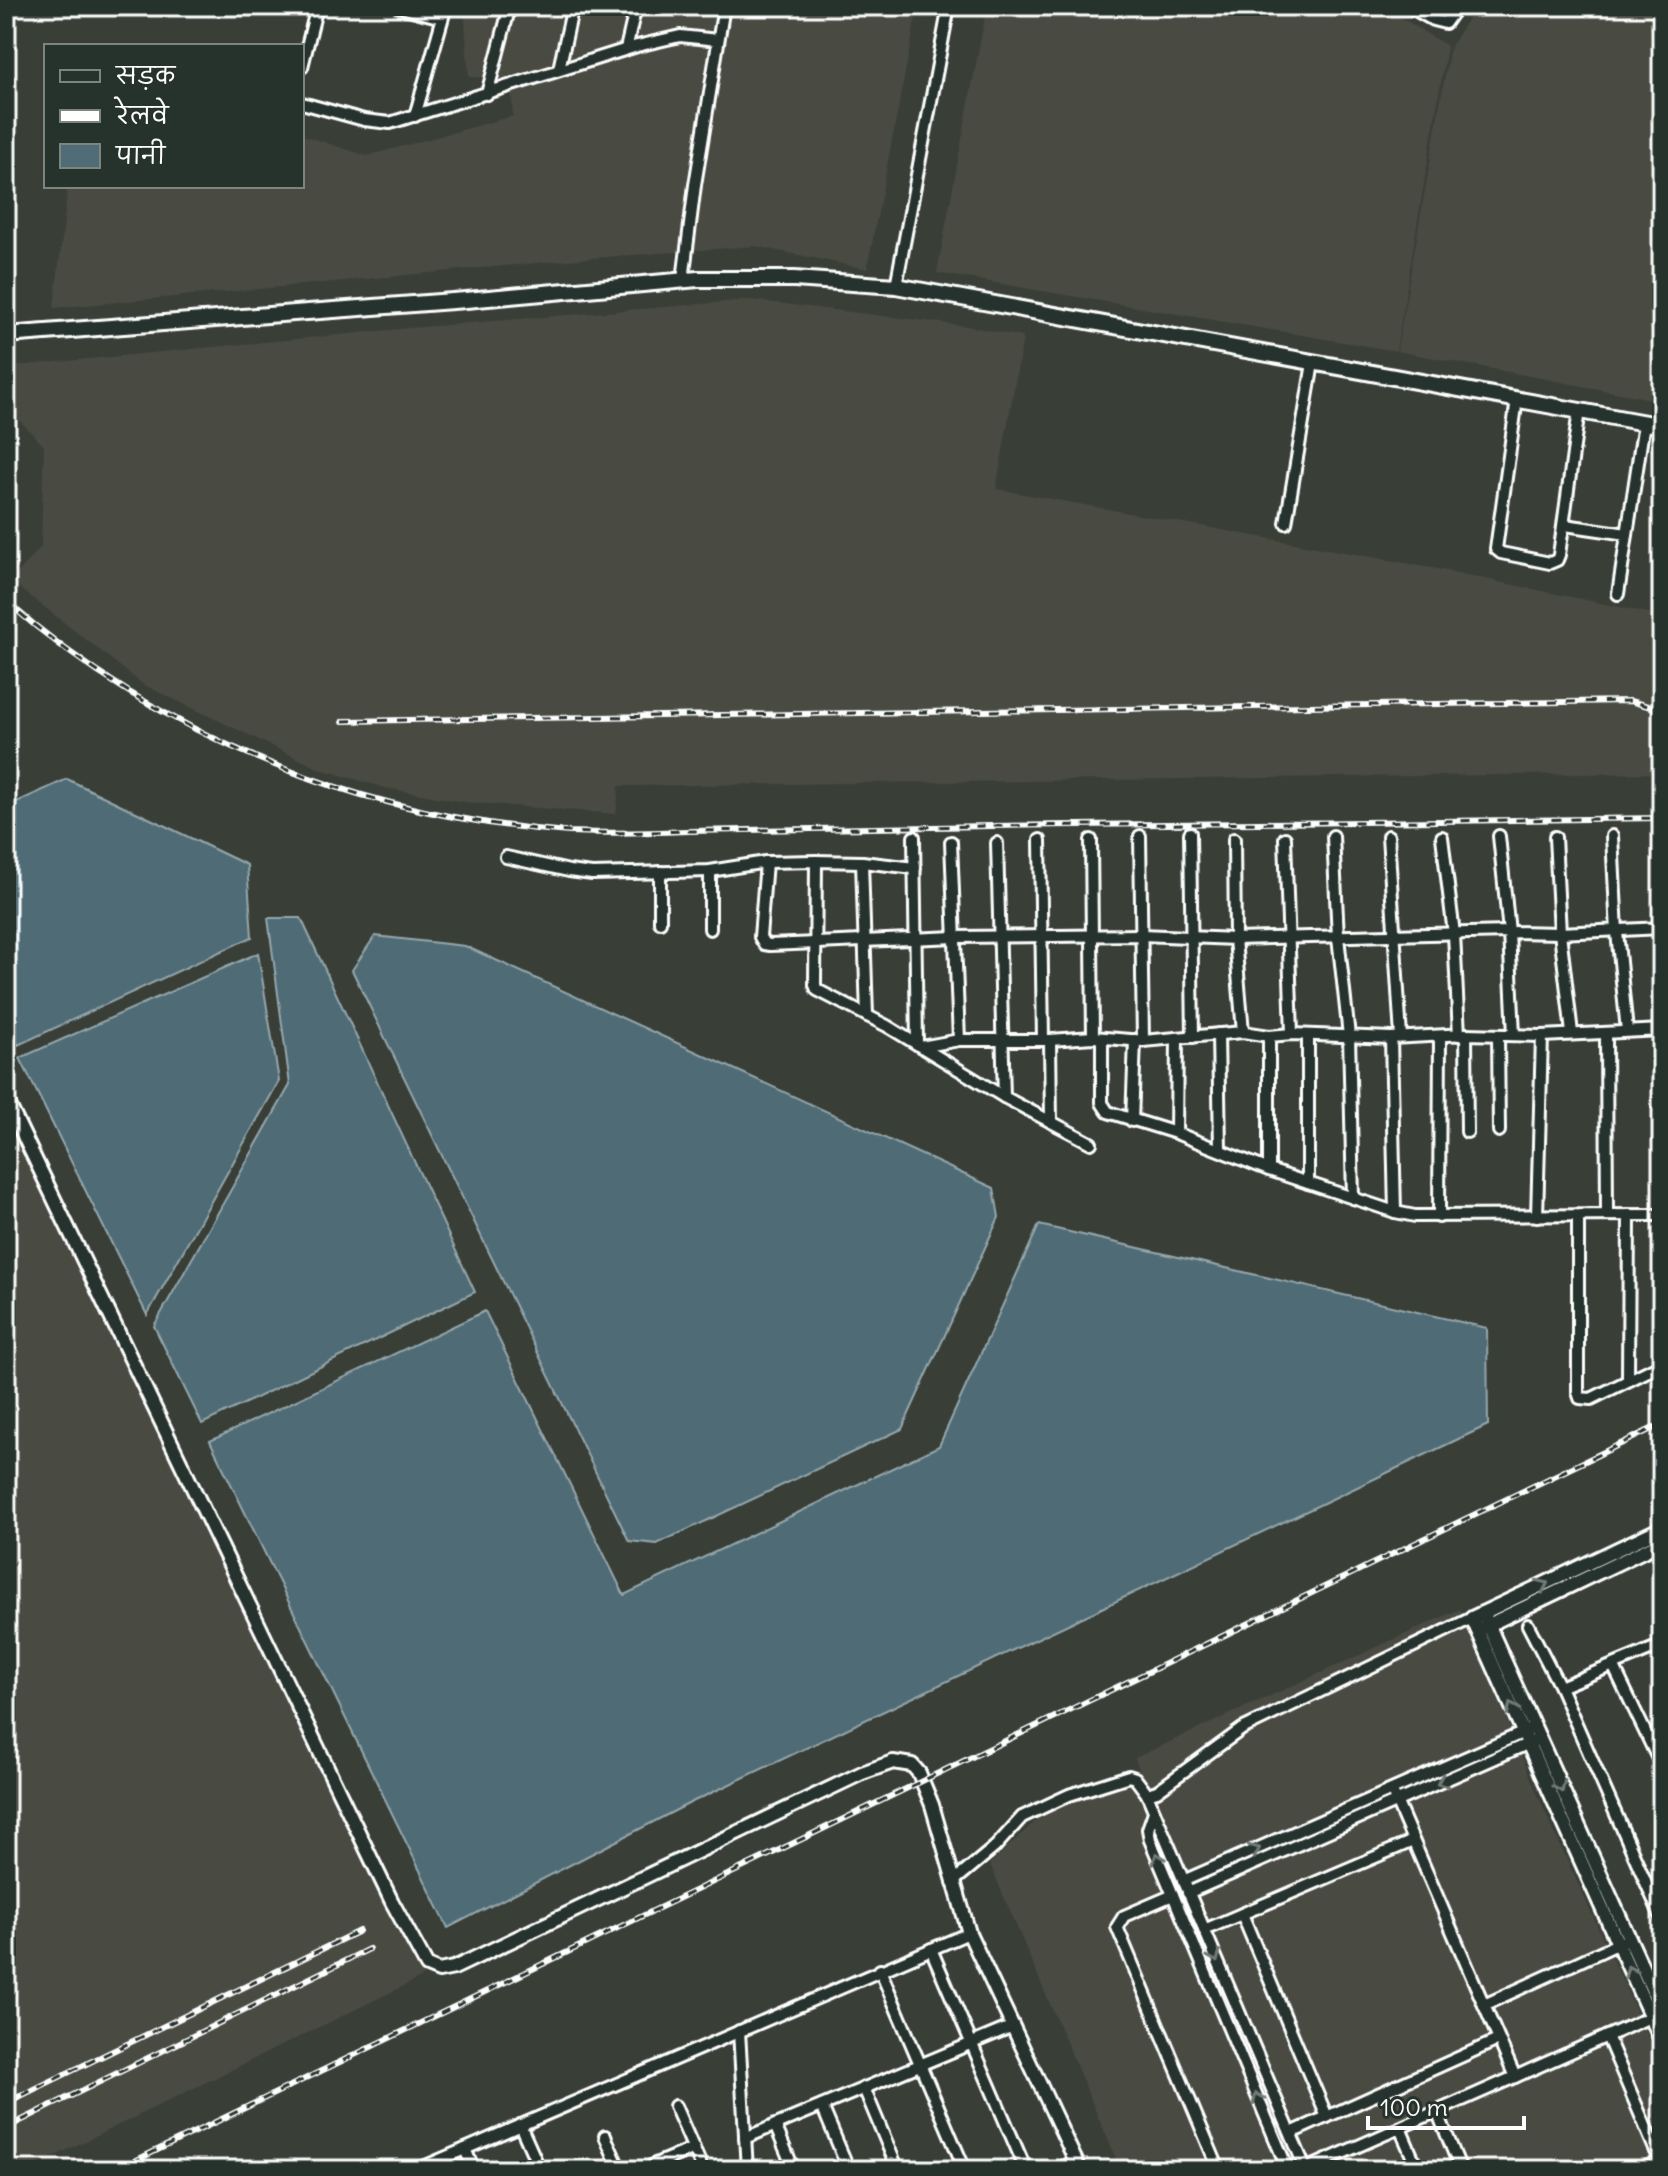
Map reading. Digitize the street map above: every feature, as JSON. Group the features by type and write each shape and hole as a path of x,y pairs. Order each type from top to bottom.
{"main road":[{"path":"6,335 683,280 794,279 896,286 1662,426"}],"street":[{"path":"304,59 317,6"},
{"path":"397,6 442,18"},
{"path":"415,116 446,6"},
{"path":"487,94 510,6"},
{"path":"559,69 573,6"},
{"path":"626,49 636,6"},
{"path":"683,280 724,6"},
{"path":"896,286 949,6"},
{"path":"1408,6 1445,23 1457,6"},
{"path":"304,104 384,123 626,49 680,36 718,40"},
{"path":"1286,523 1313,363"},
{"path":"1517,399 1496,549 1501,553 1553,562 1559,555 1579,410"},
{"path":"1618,594 1644,423"},
{"path":"1565,525 1627,534"},
{"path":"1190,833 1193,1037"},
{"path":"1132,1121 1139,1040 1142,935 1140,836"},
{"path":"1333,836 1338,937 1349,1036 1353,1198"},
{"path":"1388,836 1396,1037 1395,1212"},
{"path":"1499,836 1509,932 1514,1035"},
{"path":"1612,836 1627,1031"},
{"path":"914,837 919,1046"},
{"path":"1442,837 1454,934 1467,1132"},
{"path":"1555,837 1560,933 1572,1033"},
{"path":"1285,838 1286,938 1292,1034"},
{"path":"1234,839 1235,939 1243,1032"},
{"path":"1040,840 1051,1122"},
{"path":"1091,840 1097,1038 1103,1107 1108,1112 1176,1133 1269,1170 1395,1212 1439,1217 1662,1215"},
{"path":"951,842 959,1040"},
{"path":"997,843 1004,1097"},
{"path":"506,857 581,873 710,871 766,862 816,861 915,868"},
{"path":"816,861 817,990 1091,1143"},
{"path":"766,862 761,941 770,945 956,937 1393,937 1509,932 1617,932 1662,928"},
{"path":"862,862 867,1016"},
{"path":"710,871 710,929"},
{"path":"660,872 660,922"},
{"path":"919,1046 959,1040 1139,1040 1243,1032 1269,1036 1396,1037 1462,1034 1542,1036 1662,1030"},
{"path":"1606,1033 1607,1215"},
{"path":"1218,1034 1220,1149"},
{"path":"1498,1035 1499,1131"},
{"path":"1269,1036 1269,1170"},
{"path":"1308,1036 1308,1183"},
{"path":"1439,1217 1440,1036"},
{"path":"1537,1216 1542,1036"},
{"path":"1176,1133 1177,1038"},
{"path":"6,1099 392,1902 427,1966 439,1971 454,1968 848,1780 893,1762 912,1765 919,1773 932,1805 969,1933 1078,2166 1055,2170"},
{"path":"1628,1380 1629,1215"},
{"path":"1578,1216 1580,1398 1591,1399 1662,1364"},
{"path":"1480,1621 1662,1528"},
{"path":"1147,1794 1168,1785 1242,1729 1662,1542"},
{"path":"1480,1621 1658,2013 1662,2042"},
{"path":"1528,1625 1560,1687 1662,1919"},
{"path":"1560,1687 1662,1645"},
{"path":"1613,1665 1662,1767"},
{"path":"1183,1881 1391,1791 1531,1736"},
{"path":"1188,1893 1396,1802 1531,1736"},
{"path":"953,1882 995,1847 1022,1817 1041,1806 1129,1776 1135,1778 1147,1794 1305,2170 1658,2013"},
{"path":"1391,1791 1515,2077"},
{"path":"1154,1812 1148,1829 1150,1840 1288,2170"},
{"path":"1204,1930 1413,1841"},
{"path":"1173,1895 1124,1916 1117,1927 1219,2170"},
{"path":"1242,1914 1327,2117"},
{"path":"416,2170 969,1933"},
{"path":"1484,2005 1623,1941"},
{"path":"931,1949 1026,2170"},
{"path":"880,1970 965,2170"},
{"path":"745,2138 1013,2026"},
{"path":"739,2031 747,2170"},
{"path":"1607,2036 1661,2160 1639,2170"},
{"path":"1291,2133 1498,2040"},
{"path":"864,2088 898,2170"},
{"path":"675,2106 703,2170"},
{"path":"822,2106 849,2170"},
{"path":"1437,2111 1461,2170"},
{"path":"520,2125 540,2170"},
{"path":"775,2125 794,2170"},
{"path":"1400,2128 1418,2170"},
{"path":"605,2136 620,2170"},
{"path":"653,2165 694,2148"},
{"path":"465,2149 474,2170"}],"shaded area":[{"path":"464,6 918,6 867,269 755,246 578,259 54,308 68,188 304,188 304,136 367,156 513,116 511,79 469,77"},
{"path":"987,6 1382,6 1447,46 1396,351 937,273"},
{"path":"1476,6 1662,6 1662,401 1397,351 1450,47"},
{"path":"750,300 966,326 1023,337 996,489 1432,568 1662,616 1662,773 619,786 616,814 465,802 386,788 320,769 144,685 11,581 41,547 44,446 6,406 6,367 410,328"},
{"path":"6,1119 424,1976 26,2170 6,2170"},
{"path":"1460,1609 1546,1814 1662,2067 1662,2170 1121,2170 990,1864 1048,1809 1143,1780 1135,1758"}],"water":[{"path":"67,779 247,865 252,937 18,1045 6,1023 6,807"},
{"path":"268,918 301,918 475,1292 202,1424 154,1326 290,1085"},
{"path":"375,936 465,946 994,1188 999,1217 902,1429 657,1544 629,1541 352,970"},
{"path":"258,953 279,1081 147,1315 20,1058"},
{"path":"1039,1225 1487,1328 1488,1425 690,1803 448,1928 210,1441 485,1311 624,1595 939,1446"}],"railway":[{"path":"6,601 67,650 131,693 199,731 269,763 341,789 416,809 492,823 569,832 614,833 1662,818"},
{"path":"343,721 1630,701 1662,710"},
{"path":"116,2170 1662,1424"},
{"path":"6,2103 359,1931"},
{"path":"6,2128 369,1949"}]}
